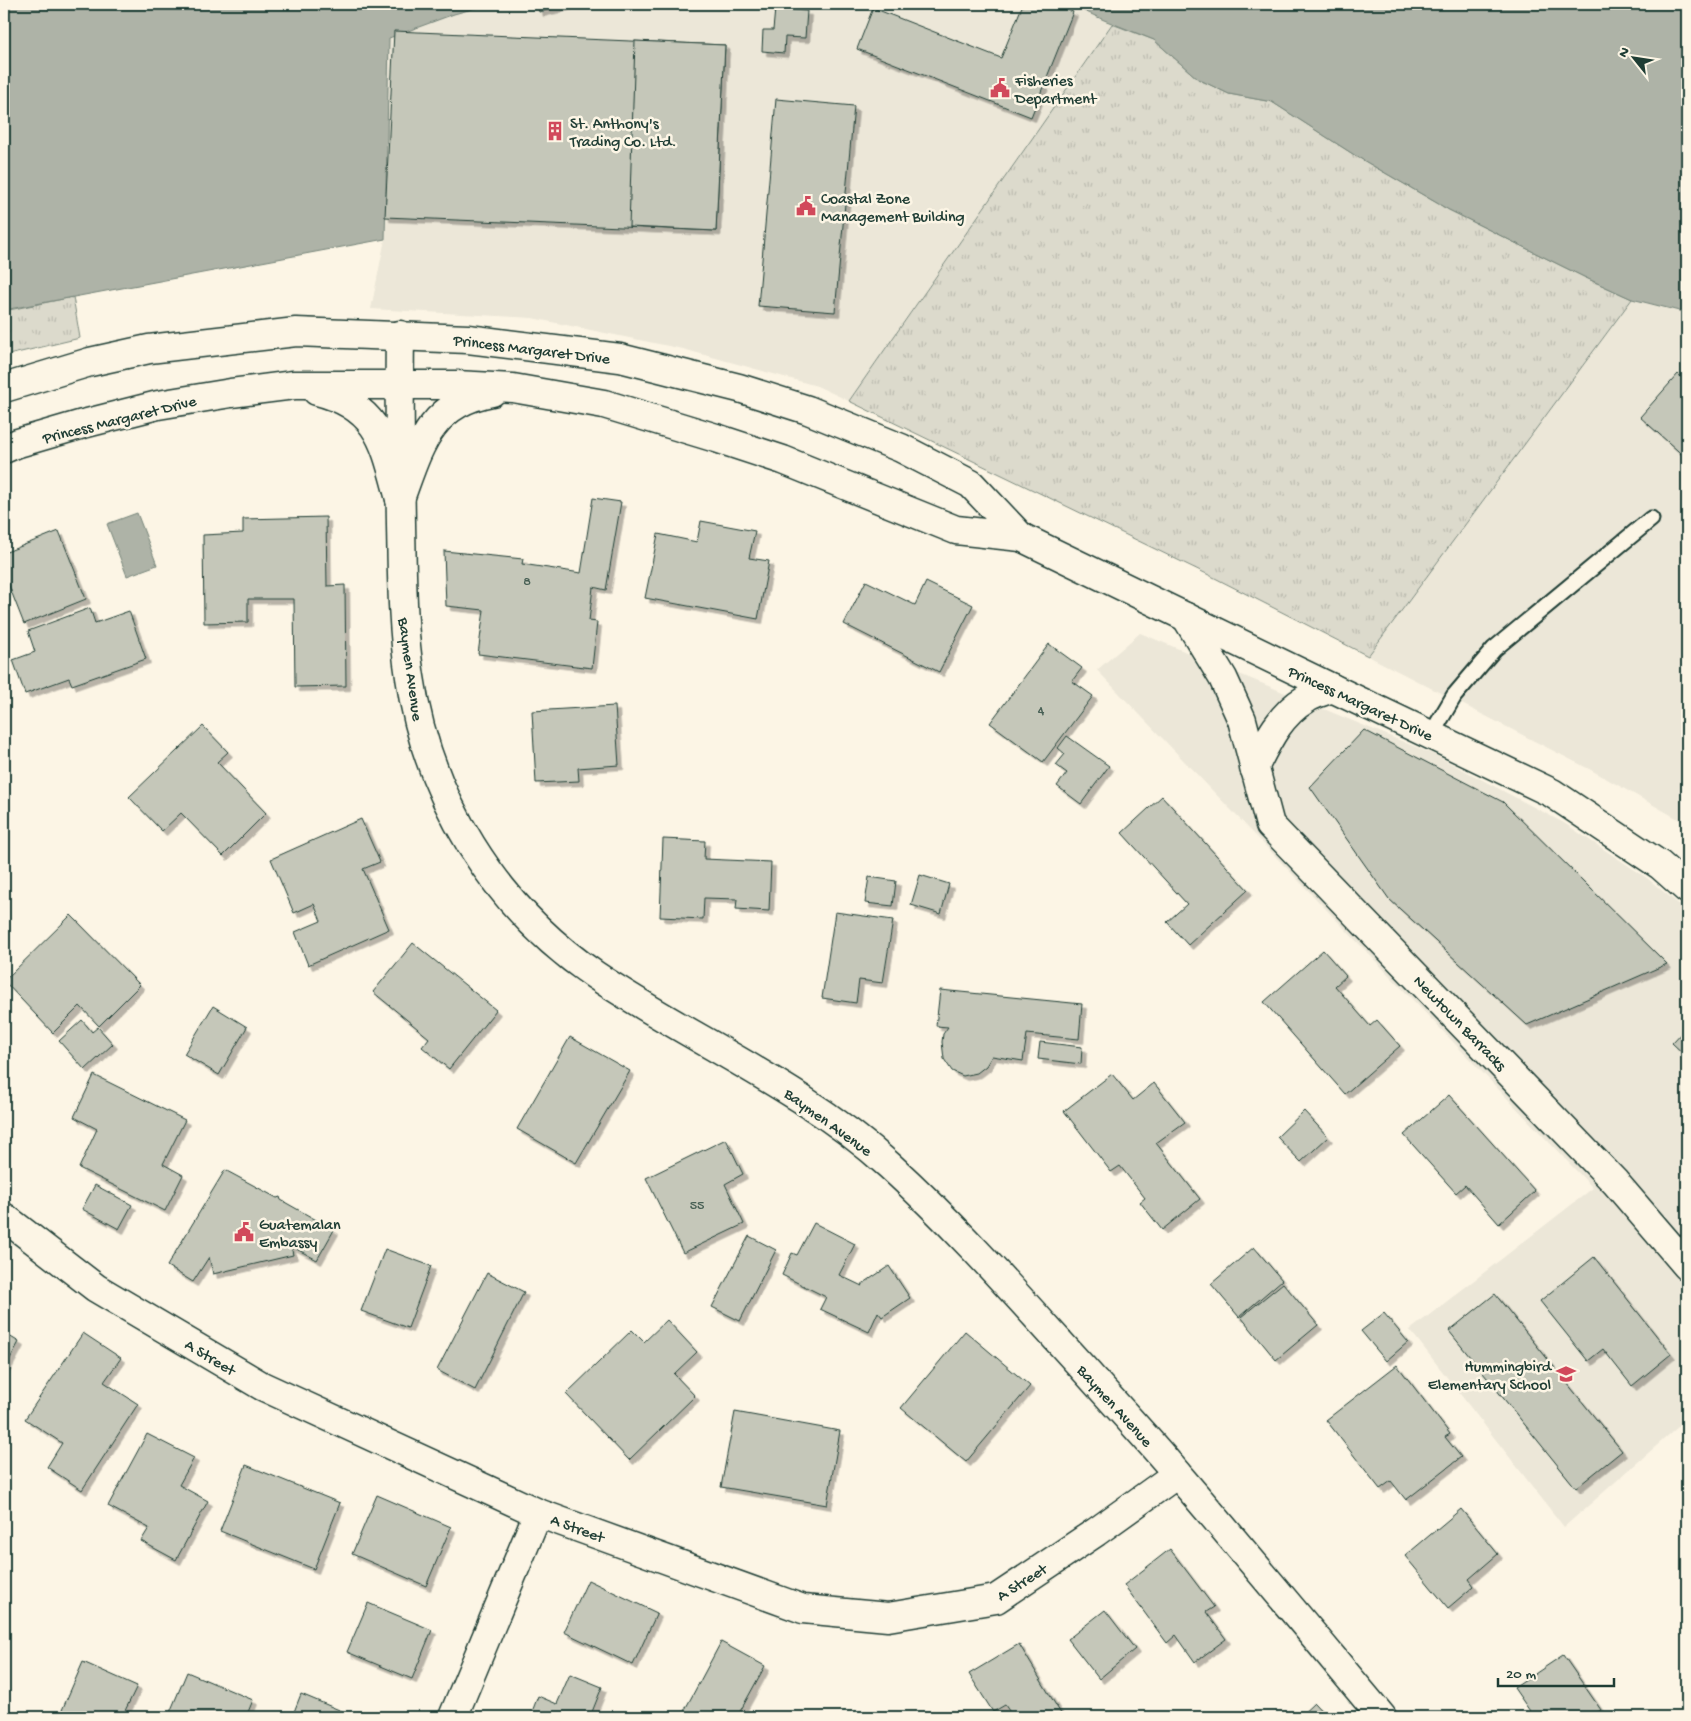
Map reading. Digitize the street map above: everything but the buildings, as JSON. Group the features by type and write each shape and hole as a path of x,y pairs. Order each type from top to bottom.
{"street":[{"name":"Princess Margaret Drive","path":"4,388 90,362 149,349 296,332 468,339 620,358 748,391 808,410 901,448 971,484 1021,537"},
{"path":"400,335 400,499"},
{"name":"Princess Margaret Drive","path":"4,449 83,424 158,405 294,385 400,384 513,388 604,404 783,460 956,530 1021,537 1552,793 1660,865 1687,889"},
{"path":"294,385 330,394 349,402 366,415 380,434 400,499"},
{"path":"400,499 424,437 440,417 458,403 481,394 513,388"},
{"name":"Baymen Avenue","path":"400,499 402,600 410,678 417,716 426,750 442,792 463,833 488,872 544,934 592,973 786,1089 866,1144 932,1205 1001,1277 1177,1474 1382,1717"},
{"name":"Newtown Barracks","path":"1186,617 1223,678 1242,720 1270,825 1615,1182 1687,1266"},
{"path":"1254,768 1270,736 1284,717 1306,698 1332,688"},
{"name":"A Street","path":"4,1217 96,1288 262,1386 538,1513 804,1609 888,1617 996,1599 1096,1532 1177,1474"},
{"path":"453,1717 538,1513"}],"lane":[{"path":"1432,735 1454,696 1494,649 1651,519"}],"shaded area":[{"path":"4,4 490,4 454,14 389,38 385,239 4,310"},
{"path":"490,4 1069,4 1112,24 849,401 817,386 683,349 532,318 371,309 385,239 389,38 454,14"},
{"path":"1069,4 1687,4 1687,313 1632,299 1449,210 1356,156 1272,102 1229,94 1198,79 1154,40"},
{"path":"1632,299 1687,313 1687,824 1591,770 1368,656"},
{"path":"137,513 157,565 127,576 107,524"},
{"path":"1140,633 1435,755 1564,823 1647,878 1687,911 1687,1419 1564,1527 1410,1330 1593,1188 1097,670"}],"green space":[{"path":"1112,24 1154,40 1198,79 1229,94 1272,102 1356,156 1449,210 1632,299 1368,656 1211,576 849,401"},
{"path":"73,297 80,338 4,356 4,311"}],"place":[{"name":"Fisheries Department","path":"1000,88"},
{"name":"St. Anthony's Trading Co. Ltd.","path":"555,131"},
{"name":"Coastal Zone Management Building","path":"806,206"},
{"name":"Guatemalan Embassy","path":"244,1232"},
{"name":"Hummingbird Elementary School","path":"1566,1374"}]}
